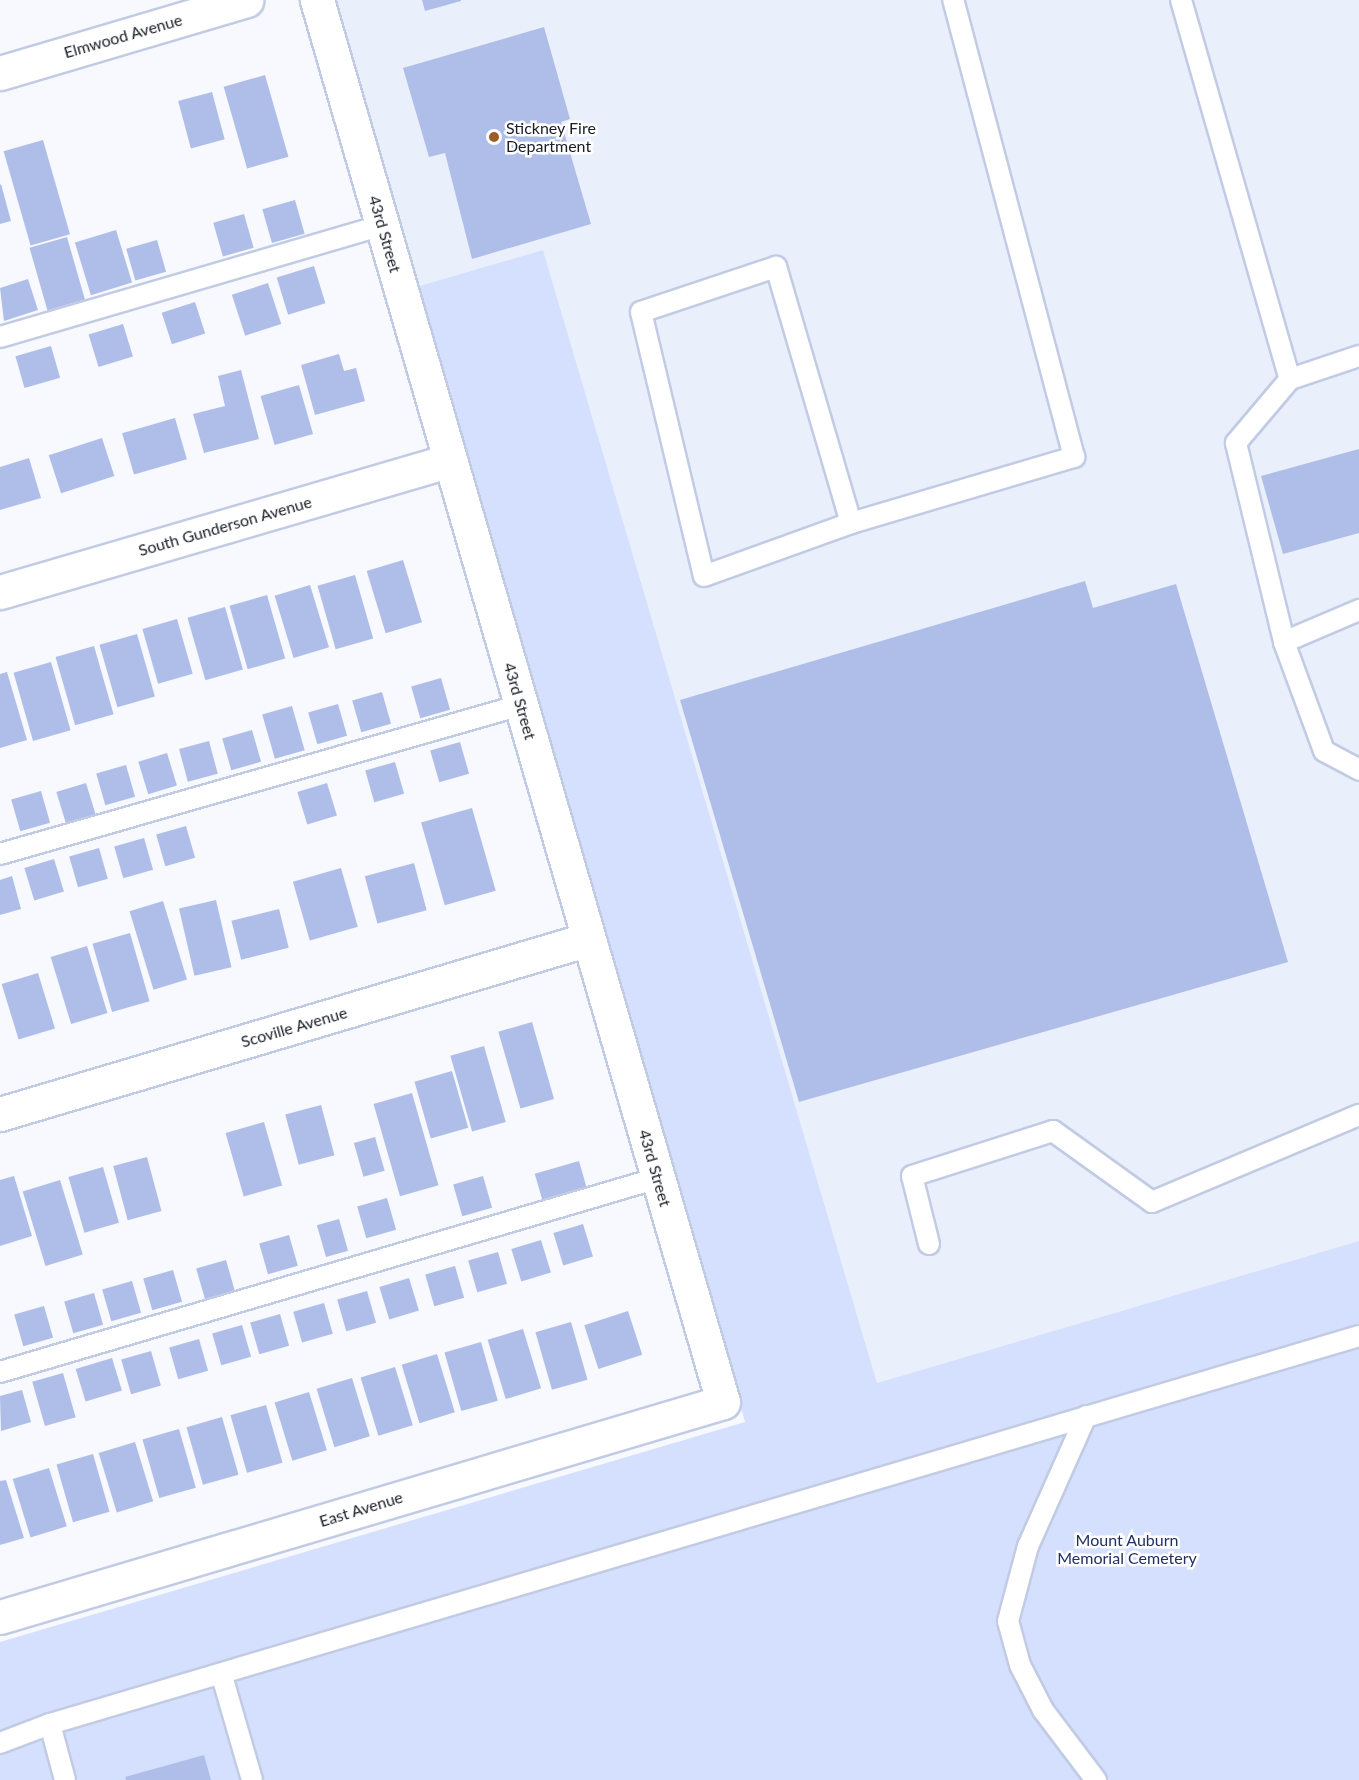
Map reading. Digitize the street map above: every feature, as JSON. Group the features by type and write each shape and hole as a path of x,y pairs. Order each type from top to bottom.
{"street":[{"name":"Elmwood Avenue","path":"0,73 246,0"},
{"name":"43rd Street","path":"316,0 723,1401"},
{"name":"South Gunderson Avenue","path":"0,592 450,460"},
{"name":"Scoville Avenue","path":"0,1114 589,939"},
{"name":"East Avenue","path":"0,1617 723,1401"}],"lane":[{"path":"851,523 776,267 641,312 704,576 851,523 1074,457 953,0"},
{"path":"1181,0 1290,379"},
{"path":"0,337 382,225"},
{"path":"1359,356 1290,379 1236,443 1284,642 1324,751 1359,770"},
{"path":"1284,642 1359,610"},
{"path":"0,854 521,705"},
{"path":"930,1244 912,1176 1053,1131 1152,1202 1359,1115"},
{"path":"0,1372 658,1178"},
{"path":"0,1743 50,1724 222,1676 1359,1336"},
{"path":"1086,1416 1028,1546 1008,1622 1020,1665 1043,1710 1096,1780"},
{"path":"222,1676 252,1780"},
{"path":"50,1724 64,1780"}],"shaded area":[{"path":"332,0 1359,0 1359,1241 877,1383 543,250 416,287"}],"green space":[{"name":"Mount Auburn Memorial Cemetery","path":"543,250 877,1383 1359,1241 1359,1780 0,1780 0,1642 745,1422 416,287"}],"building":[{"path":"422,0 461,0 461,1 425,11"},
{"name":"Stickney Fire Department","path":"544,27 570,119 561,122 591,224 472,259 445,153 429,157 403,68"},
{"path":"265,75 288,157 247,169 224,87"},
{"path":"212,92 225,139 191,148 178,101"},
{"path":"43,140 70,234 31,246 4,151"},
{"path":"0,185 11,221 0,224"},
{"path":"295,200 305,234 272,243 262,209"},
{"path":"244,214 254,248 223,256 213,223"},
{"path":"116,230 132,283 91,295 75,243"},
{"path":"67,237 85,299 47,310 30,248"},
{"path":"157,240 166,272 135,281 126,249"},
{"path":"314,266 325,303 288,315 277,277"},
{"path":"28,279 38,310 4,321 0,288"},
{"path":"268,283 281,324 245,336 232,295"},
{"path":"195,302 205,333 172,344 162,313"},
{"path":"123,324 133,357 99,367 89,335"},
{"path":"51,346 60,378 25,388 15,356"},
{"path":"339,354 344,371 356,368 365,401 315,415 301,365"},
{"path":"241,370 259,439 204,453 193,414 225,406 218,376"},
{"path":"299,385 313,434 275,445 261,396"},
{"path":"175,418 187,459 134,474 122,433"},
{"path":"102,438 114,476 61,493 49,455"},
{"path":"1359,449 1359,533 1283,554 1261,476"},
{"path":"29,458 41,498 0,510 0,467"},
{"path":"403,560 422,622 386,633 367,571"},
{"path":"355,575 373,638 336,649 318,586"},
{"path":"1085,581 1093,608 1176,584 1288,962 799,1102 680,700"},
{"path":"310,585 329,647 294,658 275,596"},
{"path":"267,595 285,658 248,669 230,606"},
{"path":"225,607 243,669 205,680 188,618"},
{"path":"177,619 193,674 158,684 142,629"},
{"path":"137,634 155,696 117,707 100,645"},
{"path":"94,646 114,714 75,725 56,657"},
{"path":"51,662 71,730 33,741 14,673"},
{"path":"7,672 27,740 0,748 0,674"},
{"path":"441,678 450,710 420,718 411,687"},
{"path":"382,692 391,724 361,732 352,701"},
{"path":"338,704 347,736 317,744 308,713"},
{"path":"292,706 305,750 275,759 262,715"},
{"path":"252,730 261,762 231,770 222,739"},
{"path":"209,741 218,774 188,782 179,749"},
{"path":"460,742 469,774 439,782 430,751"},
{"path":"167,753 177,786 148,794 138,762"},
{"path":"395,762 404,794 374,802 365,771"},
{"path":"126,765 135,797 105,805 96,774"},
{"path":"86,783 96,816 66,825 56,792"},
{"path":"327,783 337,816 307,825 297,792"},
{"path":"41,791 50,823 20,831 11,800"},
{"path":"472,808 496,891 445,905 421,823"},
{"path":"186,826 195,858 165,866 156,835"},
{"path":"144,838 153,870 123,878 114,847"},
{"path":"99,848 108,879 78,887 69,857"},
{"path":"54,859 64,892 34,901 24,868"},
{"path":"414,863 427,910 377,924 365,876"},
{"path":"341,868 358,927 310,940 293,882"},
{"path":"12,876 21,909 0,915 0,880"},
{"path":"216,900 232,967 194,976 179,909"},
{"path":"163,901 187,979 154,990 130,911"},
{"path":"279,909 289,948 241,960 231,921"},
{"path":"130,933 150,1001 112,1012 93,944"},
{"path":"87,946 107,1013 71,1024 51,957"},
{"path":"38,973 55,1028 19,1040 2,984"},
{"path":"532,1022 554,1099 520,1109 498,1032"},
{"path":"484,1046 506,1122 472,1132 450,1056"},
{"path":"452,1071 468,1128 431,1138 415,1082"},
{"path":"412,1093 438,1185 400,1196 374,1104"},
{"path":"321,1105 334,1155 299,1165 285,1115"},
{"path":"264,1122 282,1185 244,1196 226,1133"},
{"path":"375,1137 385,1171 363,1177 354,1143"},
{"path":"147,1157 161,1211 128,1220 113,1166"},
{"path":"579,1161 587,1189 543,1202 535,1174"},
{"path":"103,1167 119,1223 84,1233 68,1177"},
{"path":"14,1176 32,1236 0,1246 0,1180"},
{"path":"483,1176 492,1208 462,1216 453,1185"},
{"path":"60,1180 83,1255 46,1266 23,1191"},
{"path":"387,1198 396,1230 366,1238 357,1207"},
{"path":"339,1219 348,1251 326,1257 317,1225"},
{"path":"583,1224 593,1257 563,1266 553,1233"},
{"path":"289,1235 298,1266 268,1274 259,1244"},
{"path":"541,1240 551,1273 521,1282 511,1249"},
{"path":"498,1252 507,1284 477,1292 468,1261"},
{"path":"226,1260 235,1292 205,1300 196,1269"},
{"path":"455,1266 464,1298 434,1306 425,1275"},
{"path":"173,1270 182,1302 152,1310 143,1279"},
{"path":"409,1278 419,1311 389,1320 379,1287"},
{"path":"132,1281 141,1313 111,1321 102,1290"},
{"path":"367,1291 376,1323 346,1331 337,1300"},
{"path":"94,1293 103,1325 73,1333 64,1302"},
{"path":"324,1303 333,1334 302,1343 293,1312"},
{"path":"44,1306 53,1338 23,1346 14,1315"},
{"path":"628,1311 642,1355 598,1369 584,1325"},
{"path":"280,1314 289,1346 259,1354 250,1323"},
{"path":"571,1322 588,1380 552,1390 535,1332"},
{"path":"242,1325 251,1357 221,1365 212,1334"},
{"path":"523,1329 541,1388 506,1399 488,1340"},
{"path":"199,1339 208,1371 178,1379 169,1348"},
{"path":"481,1342 498,1401 461,1411 444,1352"},
{"path":"151,1351 161,1386 131,1394 121,1360"},
{"path":"437,1354 455,1412 419,1423 402,1365"},
{"path":"112,1358 122,1391 86,1402 76,1369"},
{"path":"395,1367 413,1425 378,1436 361,1378"},
{"path":"63,1373 76,1417 45,1426 32,1382"},
{"path":"352,1378 370,1436 334,1447 317,1389"},
{"path":"22,1390 31,1422 1,1431 0,1396"},
{"path":"309,1392 327,1450 292,1461 275,1403"},
{"path":"266,1405 283,1463 247,1473 230,1415"},
{"path":"222,1417 239,1475 203,1485 186,1427"},
{"path":"179,1429 196,1488 159,1498 142,1439"},
{"path":"135,1442 153,1501 117,1512 99,1453"},
{"path":"93,1454 110,1512 73,1522 56,1464"},
{"path":"49,1468 67,1526 30,1537 13,1479"},
{"path":"6,1480 24,1538 0,1545 0,1481"},
{"path":"204,1755 211,1780 126,1780 125,1777"}],"place":[{"name":"Stickney Fire Department","path":"494,137"}]}
